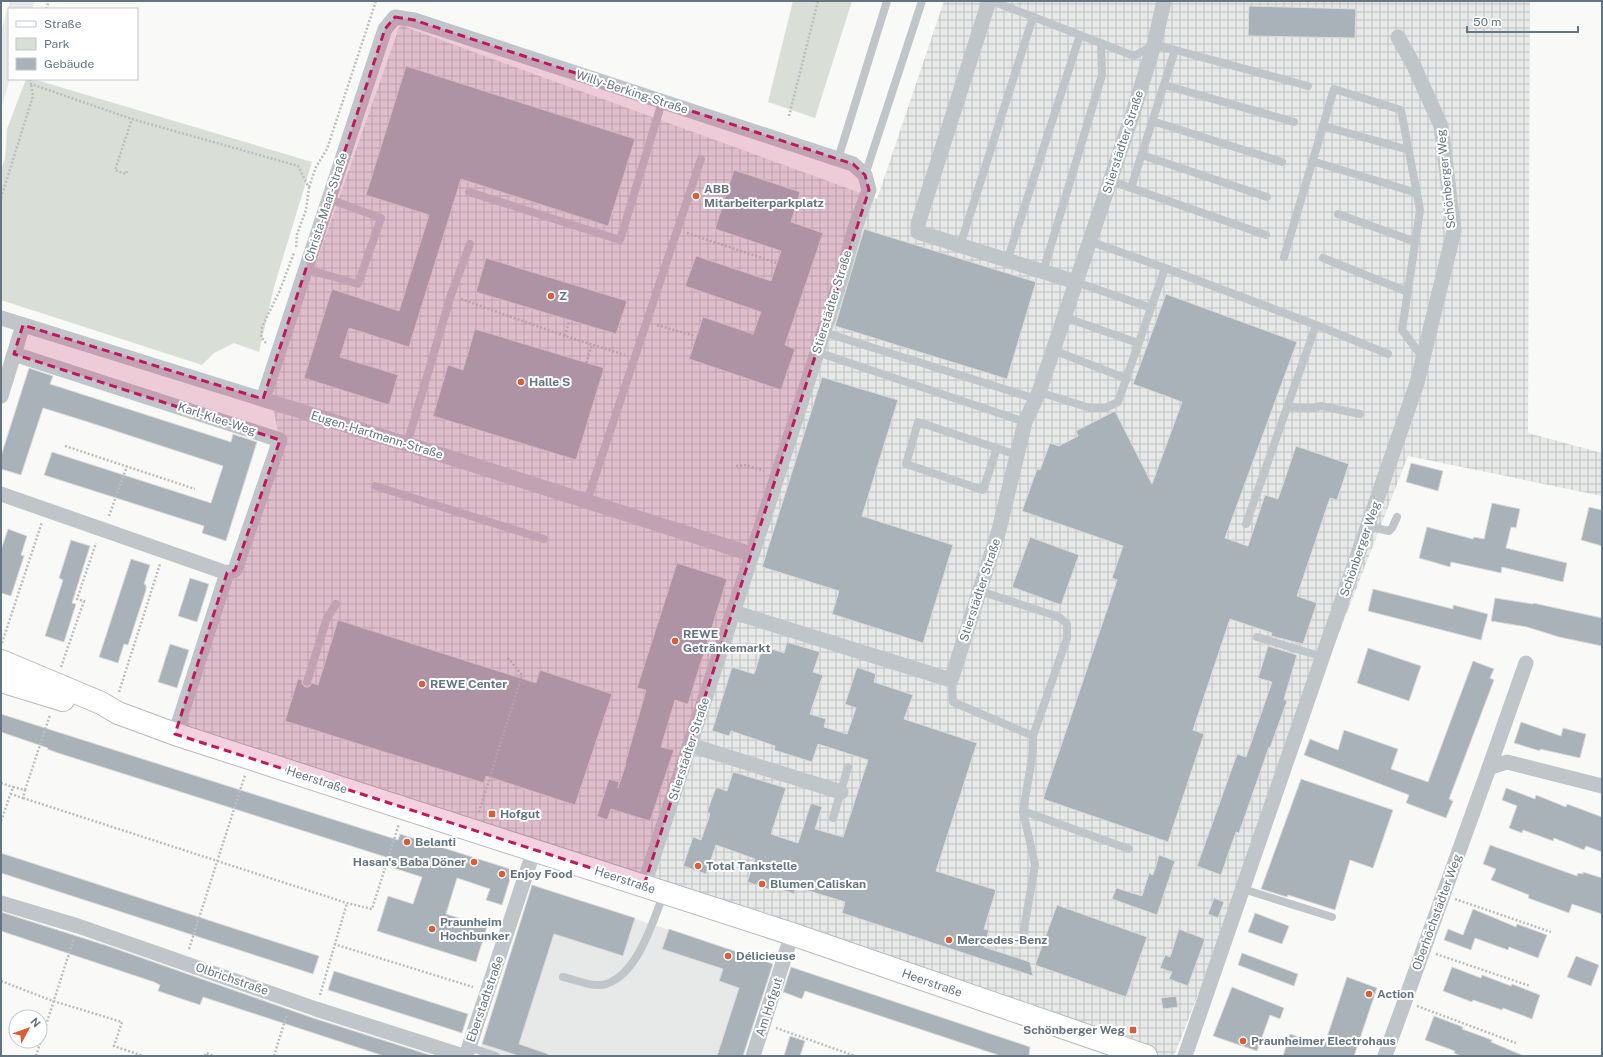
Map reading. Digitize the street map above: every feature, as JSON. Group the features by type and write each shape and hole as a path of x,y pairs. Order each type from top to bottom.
{"main road":[{"name":"Heerstraße","path":"1,652 101,703 118,704 175,734 792,934 1134,1054"},
{"name":"Heerstraße","path":"1,681 98,712 118,704"}],"street":[{"path":"989,1 918,224 918,232 924,236 1076,282"},
{"name":"Stierstädter Straße","path":"951,680 999,530 1025,422 1037,395 1111,181 1154,45 1164,1"},
{"name":"Willy-Berking-Straße","path":"395,17 414,20 853,164 866,175"},
{"name":"Christa-Maar-Straße","path":"263,399 385,29 395,17"},
{"name":"Schönberger Weg","path":"1185,1056 1417,383 1454,231 1442,126 1413,64 1398,37"},
{"name":"Stierstädter Straße","path":"644,886 778,475 855,228 869,190 866,175"},
{"name":"Eugen-Hartmann-Straße","path":"1,318 407,444 751,554"},
{"path":"1,396 23,325"},
{"name":"Karl-Klee-Weg","path":"14,354 280,440 235,570 227,572 175,734"},
{"path":"1,494 227,572"},
{"path":"733,612 951,680"},
{"name":"Oberhöchstädter Weg","path":"1385,1056 1526,663"},
{"path":"690,745 841,792"},
{"path":"1489,768 1507,762 1602,786"},
{"name":"Eberstadtstraße","path":"466,1053 534,850"},
{"name":"Olbrichstraße","path":"1,903 78,926 316,1009 466,1053"},
{"name":"Am Hofgut","path":"753,1056 792,934"}],"lane":[{"path":"838,159 887,1"},
{"path":"866,175 922,1"},
{"path":"992,1 1134,56 1154,45 1308,86"},
{"path":"960,246 1033,17"},
{"path":"1007,261 1080,35"},
{"path":"1043,272 1102,75 1101,43"},
{"path":"1131,188 1175,50"},
{"path":"1164,85 1294,122"},
{"path":"1284,257 1334,88 1401,110 1420,210 1402,330 1423,358"},
{"path":"469,192 620,240 662,102"},
{"path":"1152,121 1282,162"},
{"path":"1323,126 1409,150"},
{"path":"1142,155 1267,197"},
{"path":"587,501 700,159"},
{"path":"1312,161 1417,193"},
{"path":"1111,181 1266,235"},
{"path":"306,269 358,284 381,218 329,199"},
{"path":"1338,214 1416,242"},
{"path":"1089,241 1316,325 1388,354"},
{"path":"407,444 451,295 470,244"},
{"path":"1323,258 1408,292"},
{"path":"823,332 1037,395 1090,408 1104,408 1118,402 1165,268"},
{"path":"1076,282 1151,308"},
{"path":"1064,317 1138,343"},
{"path":"1246,524 1316,325"},
{"path":"1053,350 1127,379"},
{"path":"817,352 1025,422"},
{"path":"1287,407 1313,408 1321,406 1360,414"},
{"path":"997,448 983,490 906,464 918,422 997,448 1017,455"},
{"path":"375,486 544,540"},
{"path":"1368,526 1388,531 1392,528 1396,517"},
{"path":"980,591 1059,617 1067,624 1067,638 1033,736 1033,752 1023,811 1035,865 1023,935"},
{"path":"307,682 327,618 336,604"},
{"path":"1257,637 1322,657"},
{"path":"951,680 953,702 1033,736"},
{"path":"832,818 848,767"},
{"path":"1023,811 1129,849"},
{"path":"1243,889 1332,916"},
{"path":"564,977 591,984 605,984 622,974 645,943 664,892"},
{"path":"466,1053 496,1056"}],"path":[{"path":"277,356 261,337 262,327 280,290 296,248 298,234 306,210 309,188 316,167 327,150 376,1"},
{"path":"789,116 818,1"},
{"path":"1,198 33,96 30,80"},
{"path":"32,84 132,119 298,166 309,188"},
{"path":"127,171 126,174 115,170 132,119"},
{"path":"677,230 777,263"},
{"path":"451,295 565,336 635,358"},
{"path":"565,336 569,320"},
{"path":"646,322 695,336"},
{"path":"586,362 592,345"},
{"path":"65,446 195,489"},
{"path":"736,466 746,465 778,475"},
{"path":"58,674 84,601 77,599 127,466"},
{"path":"1,652 46,510"},
{"path":"118,704 164,551"},
{"path":"479,812 522,675 507,657"},
{"path":"23,798 51,710"},
{"path":"185,963 246,773"},
{"path":"1,783 25,790"},
{"path":"1,821 13,787"},
{"path":"11,794 217,862 347,903 372,909 399,822"},
{"path":"1444,895 1551,932"},
{"path":"316,1009 347,903"},
{"path":"36,1056 78,926"},
{"path":"334,944 488,991"},
{"path":"1423,950 1530,986"},
{"path":"1,980 53,1001 122,1022 114,1046 143,1056"},
{"path":"274,1056 292,1000"},
{"path":"1405,1002 1516,1043"},
{"path":"764,1024 855,1056"},
{"path":"205,1056 206,1053 214,1056"}],"highlighted area":[{"path":"395,17 414,20 853,164 865,175 869,190 644,885 175,734 227,573 235,570 280,440 14,354 23,325 263,399 385,29"}],"shaded area":[{"path":"10,1 35,1 32,8 8,8 8,80 10,80 1,109 1,31"},
{"path":"944,1 1530,1 1528,433 1602,453 1602,496 1408,456 1174,1056 1143,1056 174,737 278,431 270,394 400,25 877,199"},
{"path":"532,885 773,964 743,1056 478,1056"}],"green space":[{"path":"793,1 852,1 815,118 768,102"},
{"path":"26,80 36,80 312,162 274,287 259,352 234,343 214,353 202,365 1,300 1,169 5,159 7,129"}],"building":[{"path":"1249,6 1356,9 1355,38 1248,36"},
{"path":"406,66 635,139 608,226 461,179 409,347 349,328 340,357 398,375 389,405 304,378 332,289 399,311 429,215 366,195"},
{"path":"734,170 800,192 791,222 823,233 785,345 795,349 781,390 689,359 703,317 753,334 761,312 685,286 696,256 771,281 781,251 715,229"},
{"path":"864,229 1036,282 1007,379 835,326"},
{"name":"Z","path":"486,258 627,301 616,334 476,292"},
{"path":"1166,294 1297,342 1225,538 1248,546 1265,495 1278,499 1296,446 1349,464 1337,500 1330,498 1297,596 1317,603 1303,644 1271,636 1272,633 1230,619 1193,730 1204,734 1168,842 1043,799 1117,580 1112,578 1123,546 1022,511 1037,469 1040,470 1050,443 1059,446 1078,436 1076,431 1115,411 1152,484 1182,402 1133,384"},
{"name":"Halle S","path":"475,329 604,368 576,460 433,416 448,365 463,370"},
{"path":"29,368 53,376 50,384 231,442 233,434 257,442 226,541 202,533 204,526 44,475 52,452 211,503 223,466 85,421 43,408 21,475 1,469 1,456"},
{"path":"822,377 898,400 862,516 953,545 923,643 832,614 839,591 762,567"},
{"path":"1411,463 1443,471 1438,491 1406,482"},
{"path":"1492,503 1520,509 1516,528 1511,527 1506,548 1567,563 1563,582 1502,567 1501,573 1451,562 1450,567 1419,558 1427,527 1473,539 1474,537 1484,539"},
{"path":"1589,507 1602,510 1602,546 1581,540"},
{"path":"8,529 27,536 21,555 24,556 11,596 1,593 1,550"},
{"path":"1030,537 1079,555 1061,605 1012,587"},
{"path":"71,540 90,546 72,603 76,604 64,642 45,636 63,580 59,578"},
{"path":"131,559 150,565 144,584 146,585 146,590 128,645 124,644 118,663 99,657"},
{"path":"677,563 727,579 688,704 675,700 661,747 674,750 650,821 611,809 607,820 597,816 609,779 619,782 618,788 626,764 646,690 637,688"},
{"path":"190,578 209,584 197,622 178,616"},
{"path":"1373,589 1453,609 1453,605 1488,614 1481,640 1368,611"},
{"path":"1495,598 1533,603 1602,618 1602,646 1559,637 1527,627 1491,621"},
{"path":"338,620 536,683 540,670 612,694 575,805 486,776 484,783 285,721 298,679 302,680 302,684 305,687 309,687 312,683 318,685"},
{"path":"787,642 820,652 813,672 823,675 810,714 826,719 824,727 847,734 856,708 845,704 857,667 876,674 874,682 913,695 904,719 977,743 936,871 996,890 984,929 989,930 984,947 1030,962 1033,976 842,913 845,902 796,887 794,894 775,887 774,891 747,882 755,859 716,845 706,874 683,866 693,837 701,840 710,814 707,812 716,787 727,791 733,772 786,788 771,834 798,843 811,803 822,807 815,829 843,837 868,760 818,744 812,762 774,750 775,746 731,731 729,736 712,731 732,667 754,674 763,646 784,653"},
{"path":"170,644 189,650 177,688 158,682"},
{"path":"1268,646 1297,655 1284,699 1287,701 1239,833 1236,832 1221,875 1197,866 1237,754 1246,757 1272,682 1258,678"},
{"path":"1368,648 1421,666 1409,701 1357,683"},
{"path":"1473,661 1494,669 1490,678 1494,680 1449,799 1453,801 1446,818 1406,803 1409,795 1304,755 1310,739 1338,750 1344,730 1398,749 1391,769 1428,782"},
{"path":"1,714 398,840 400,834 513,870 502,905 486,900 490,889 457,878 446,914 487,927 476,962 377,931 388,896 413,904 422,877 390,867 392,859 58,753 47,749 48,748 1,732"},
{"path":"1521,722 1561,736 1563,728 1586,734 1580,758 1540,749 1540,751 1514,743"},
{"path":"1301,779 1393,810 1373,868 1350,860 1335,910 1288,895 1287,897 1261,889"},
{"path":"1506,788 1535,799 1536,795 1566,807 1567,804 1602,817 1602,852 1586,846 1584,850 1554,838 1553,841 1523,830 1522,833 1509,828 1517,806 1502,800"},
{"path":"1490,845 1577,876 1578,873 1583,874 1583,872 1602,878 1602,914 1572,904 1569,913 1528,898 1529,895 1491,880 1496,869 1483,864"},
{"path":"1,853 319,956 313,974 1,873"},
{"path":"1159,855 1175,861 1157,915 1112,899 1116,888 1142,896 1149,873 1153,875"},
{"path":"532,885 635,918 623,956 554,934 519,1044 548,1054 547,1056 519,1056 482,1044"},
{"path":"1214,898 1224,902 1218,918 1208,914"},
{"path":"1057,905 1147,937 1126,997 1035,965"},
{"path":"1473,909 1516,927 1517,924 1547,935 1538,958 1509,947 1508,950 1475,938 1471,950 1444,940 1448,929 1463,935"},
{"path":"1,912 108,946 313,1018 433,1056 384,1056 203,997 200,1005 158,991 160,985 154,982 1,931"},
{"path":"1255,913 1289,926 1282,944 1248,932"},
{"path":"669,929 773,964 743,1056 717,1056 739,988 719,981 723,969 662,949"},
{"path":"1179,929 1205,939 1188,986 1169,979 1172,972 1160,968 1165,955 1170,957"},
{"path":"1242,953 1298,974 1294,986 1238,965"},
{"path":"1576,956 1599,965 1591,986 1567,977"},
{"path":"791,967 1030,1047 1029,1056 1001,1056 805,991 802,999 783,992"},
{"path":"1452,967 1481,978 1482,975 1511,986 1512,984 1540,995 1532,1019 1503,1008 1502,1010 1473,1000 1472,1002 1443,991"},
{"path":"334,971 468,1014 462,1033 328,990"},
{"path":"1347,977 1377,988 1354,1056 1283,1056 1290,1034 1324,1046"},
{"path":"1232,987 1284,1008 1280,1019 1270,1015 1257,1051 1213,1036"},
{"path":"1176,996 1178,1007 1163,1009 1161,998"},
{"path":"1434,1016 1463,1027 1462,1029 1492,1040 1491,1042 1524,1056 1461,1056 1454,1053 1455,1051 1425,1040"},
{"path":"790,1036 805,1041 800,1056 784,1056"}],"place":[{"name":"ABB Mitarbeiterparkplatz","path":"696,196"},
{"name":"Z","path":"551,296"},
{"name":"Halle S","path":"521,382"},
{"name":"REWE Getränkemarkt","path":"675,641"},
{"name":"REWE Center","path":"422,684"},
{"name":"Hofgut","path":"492,814"},
{"name":"Belanti","path":"407,842"},
{"name":"Hasan's Baba Döner","path":"474,862"},
{"name":"Total Tankstelle","path":"698,866"},
{"name":"Enjoy Food","path":"502,874"},
{"name":"Blumen Caliskan","path":"762,884"},
{"name":"Praunheim Hochbunker","path":"432,929"},
{"name":"Mercedes-Benz","path":"949,940"},
{"name":"Délicieuse","path":"728,956"},
{"name":"Action","path":"1369,994"},
{"name":"Schönberger Weg","path":"1133,1030"},
{"name":"Praunheimer Electrohaus","path":"1243,1041"}]}
